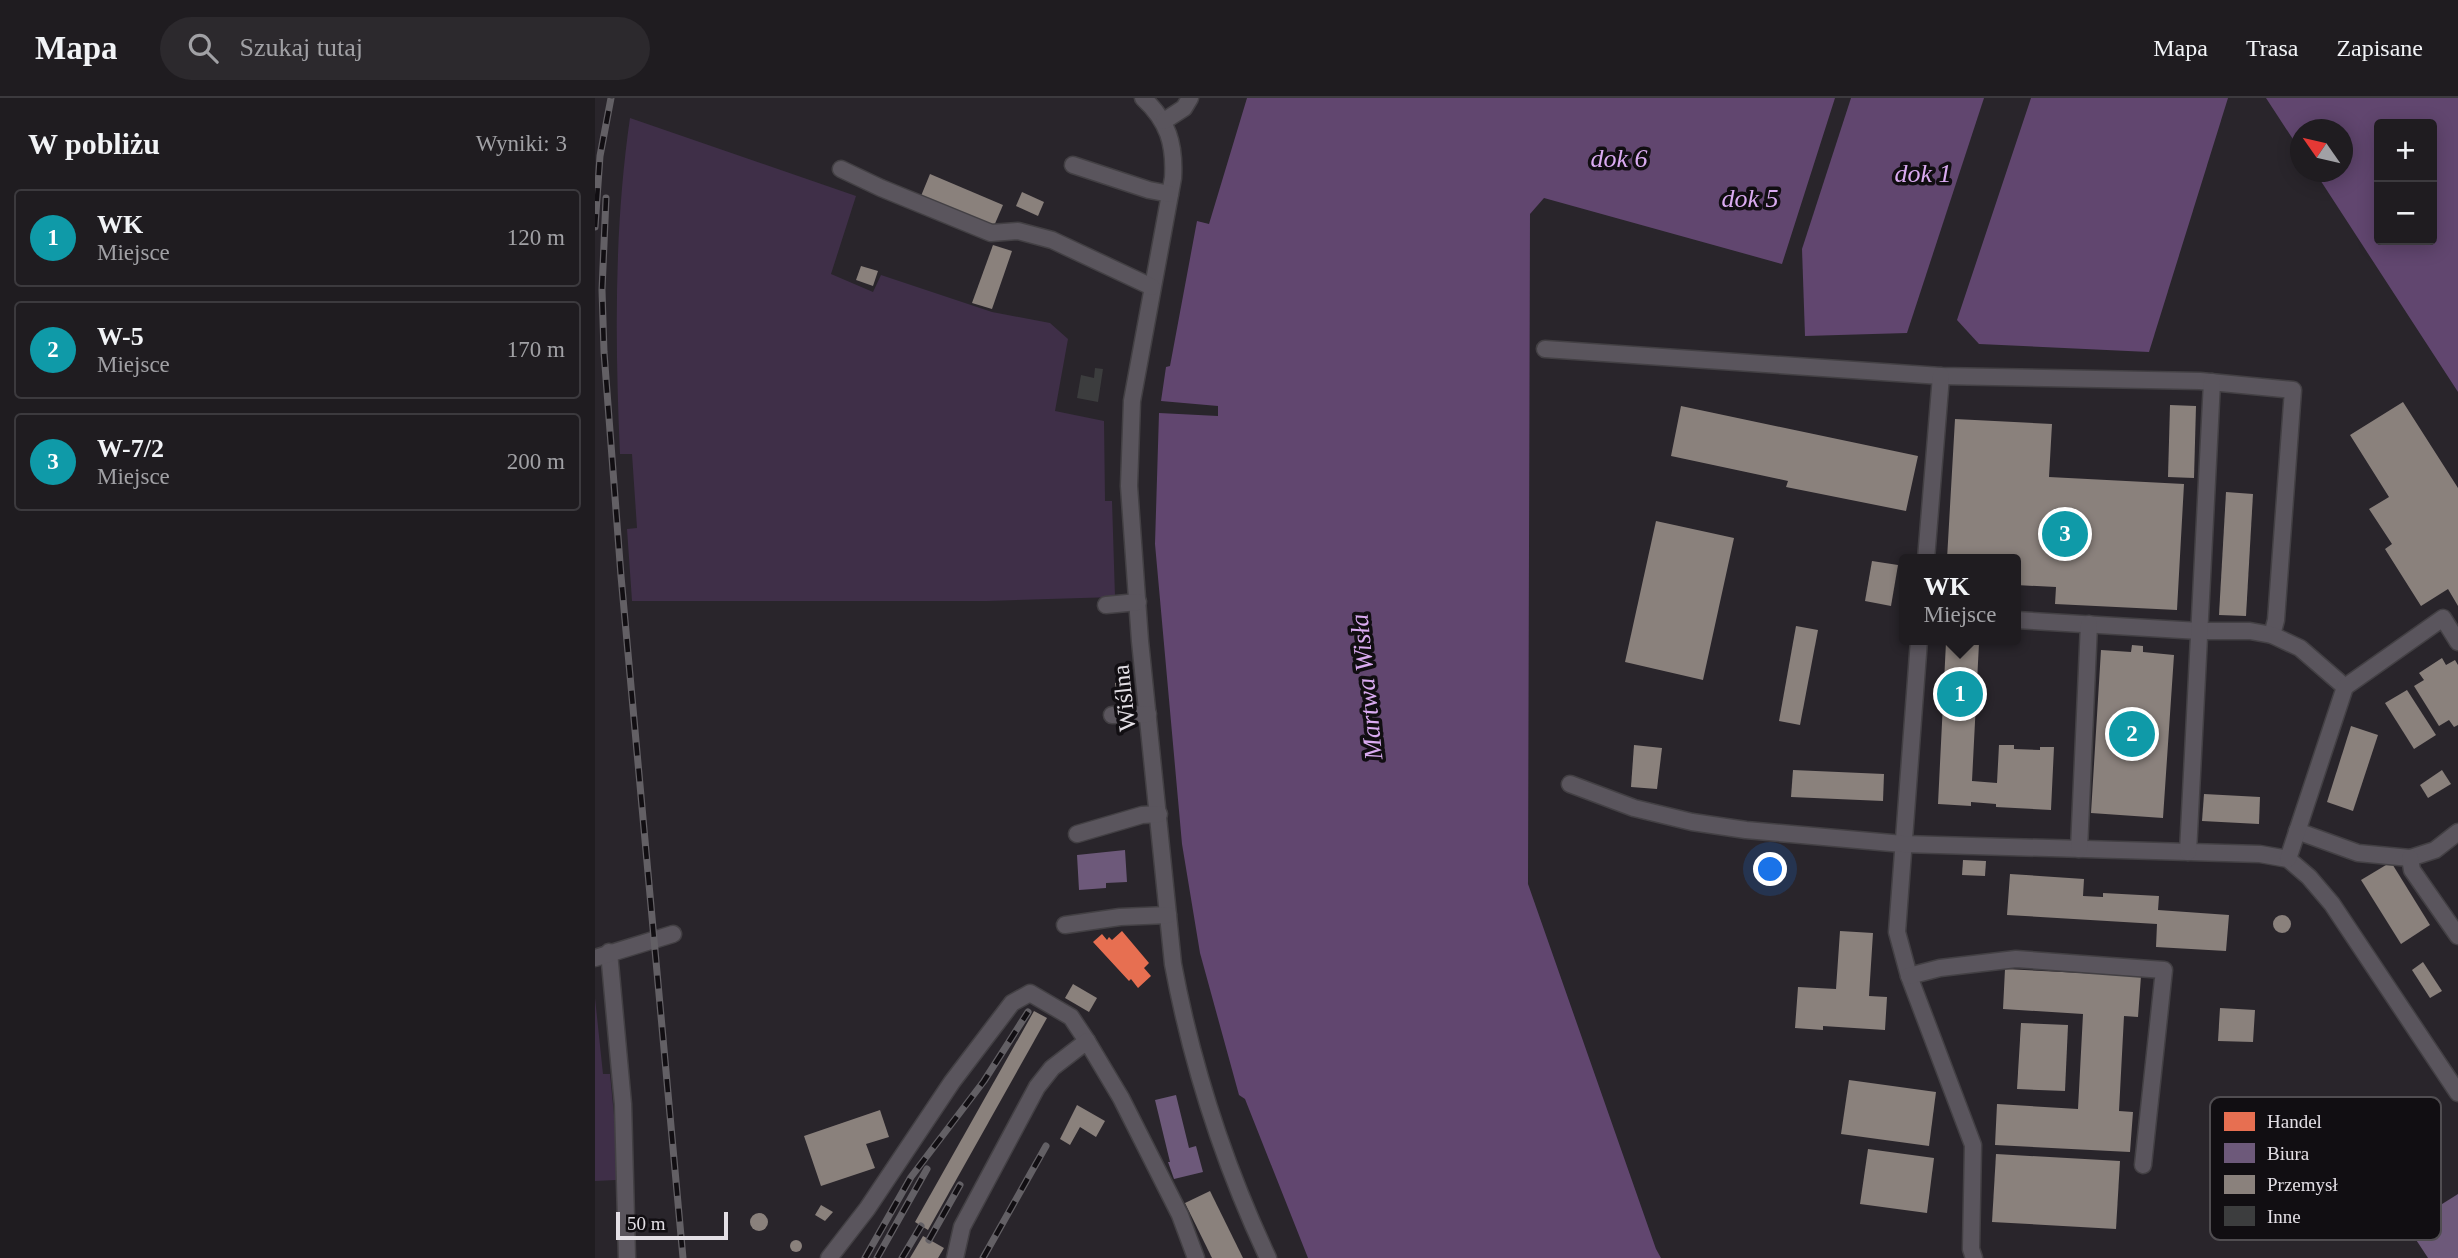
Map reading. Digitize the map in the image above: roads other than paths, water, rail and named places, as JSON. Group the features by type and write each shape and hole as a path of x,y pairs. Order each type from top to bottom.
{"street":[{"path":"1143,98 1164,121 1184,108 1190,98"},
{"name":"Wiślna","path":"1164,121 1174,158 1170,194 1141,344 1131,417 1129,486 1138,602 1173,964 1181,1007 1216,1134 1268,1258"},
{"path":"1073,165 1149,190 1170,194"},
{"path":"841,169 991,233 1018,231 1052,240 1152,287"},
{"path":"1545,349 1941,376 2212,382 2293,390 2276,620 2272,635"},
{"path":"1926,554 1941,376"},
{"path":"2188,852 2212,382"},
{"path":"1105,604 1138,602"},
{"path":"2288,859 2345,687 2443,618 2458,642"},
{"path":"2021,620 2199,631 2251,631 2272,635 2300,648 2345,687"},
{"path":"2079,849 2089,624"},
{"path":"1919,645 1897,932 1909,976 1973,1145 1971,1249 1974,1258"},
{"path":"1112,715 1149,714"},
{"path":"1570,784 1634,808 1692,822 1746,830 1903,844 2188,852 2288,859 2309,877 2332,904 2458,1093"},
{"path":"1077,834 1142,815 1159,814"},
{"path":"2297,831 2358,853 2410,858 2435,850 2458,832"},
{"path":"2410,858 2412,870 2458,936"},
{"path":"1065,925 1119,917 1168,915"},
{"path":"627,1258 622,1104 602,955 673,934"},
{"path":"1909,976 1940,968 2016,959 2164,970 2143,1165"},
{"path":"829,1258 867,1209 952,1082 1012,1003 1031,993 1071,1017 1087,1041 1121,1098 1180,1215 1196,1258"},
{"path":"955,1258 962,1227 1037,1087 1052,1068 1087,1041"}],"water":[{"path":"1247,98 1835,98 1782,264 1544,198 1530,214 1528,884 1661,1258 1308,1258 1245,1099 1239,1095 1200,953 1182,844 1155,544 1159,413 1218,416 1218,406 1161,401 1197,221 1209,224"},
{"name":"dok 1","path":"1851,98 1984,98 1907,333 1805,336 1802,249"},
{"path":"2031,98 2228,98 2149,352 1979,344 1957,320"},
{"path":"2266,98 2458,98 2458,392 2322,182 2353,182 2353,119 2290,119 2290,135"}],"railway":[{"path":"595,227 600,156 611,98"},
{"path":"606,198 602,290 604,352 621,576 683,1258"},
{"path":"865,1258 911,1177 984,1081 1028,1012"},
{"path":"983,1258 1046,1146"},
{"path":"877,1258 927,1169"},
{"path":"929,1240 960,1185"},
{"path":"902,1258 921,1226"}],"place":[{"name":"W-7/2","path":"2065,534"},
{"name":"WK","path":"1960,694"},
{"name":"W-5","path":"2132,734"}],"water label":[{"name":"dok 6","path":"1619,158"},
{"name":"dok 5","path":"1750,198"},
{"name":"Martwa Wisła","path":"1366,687"}]}
